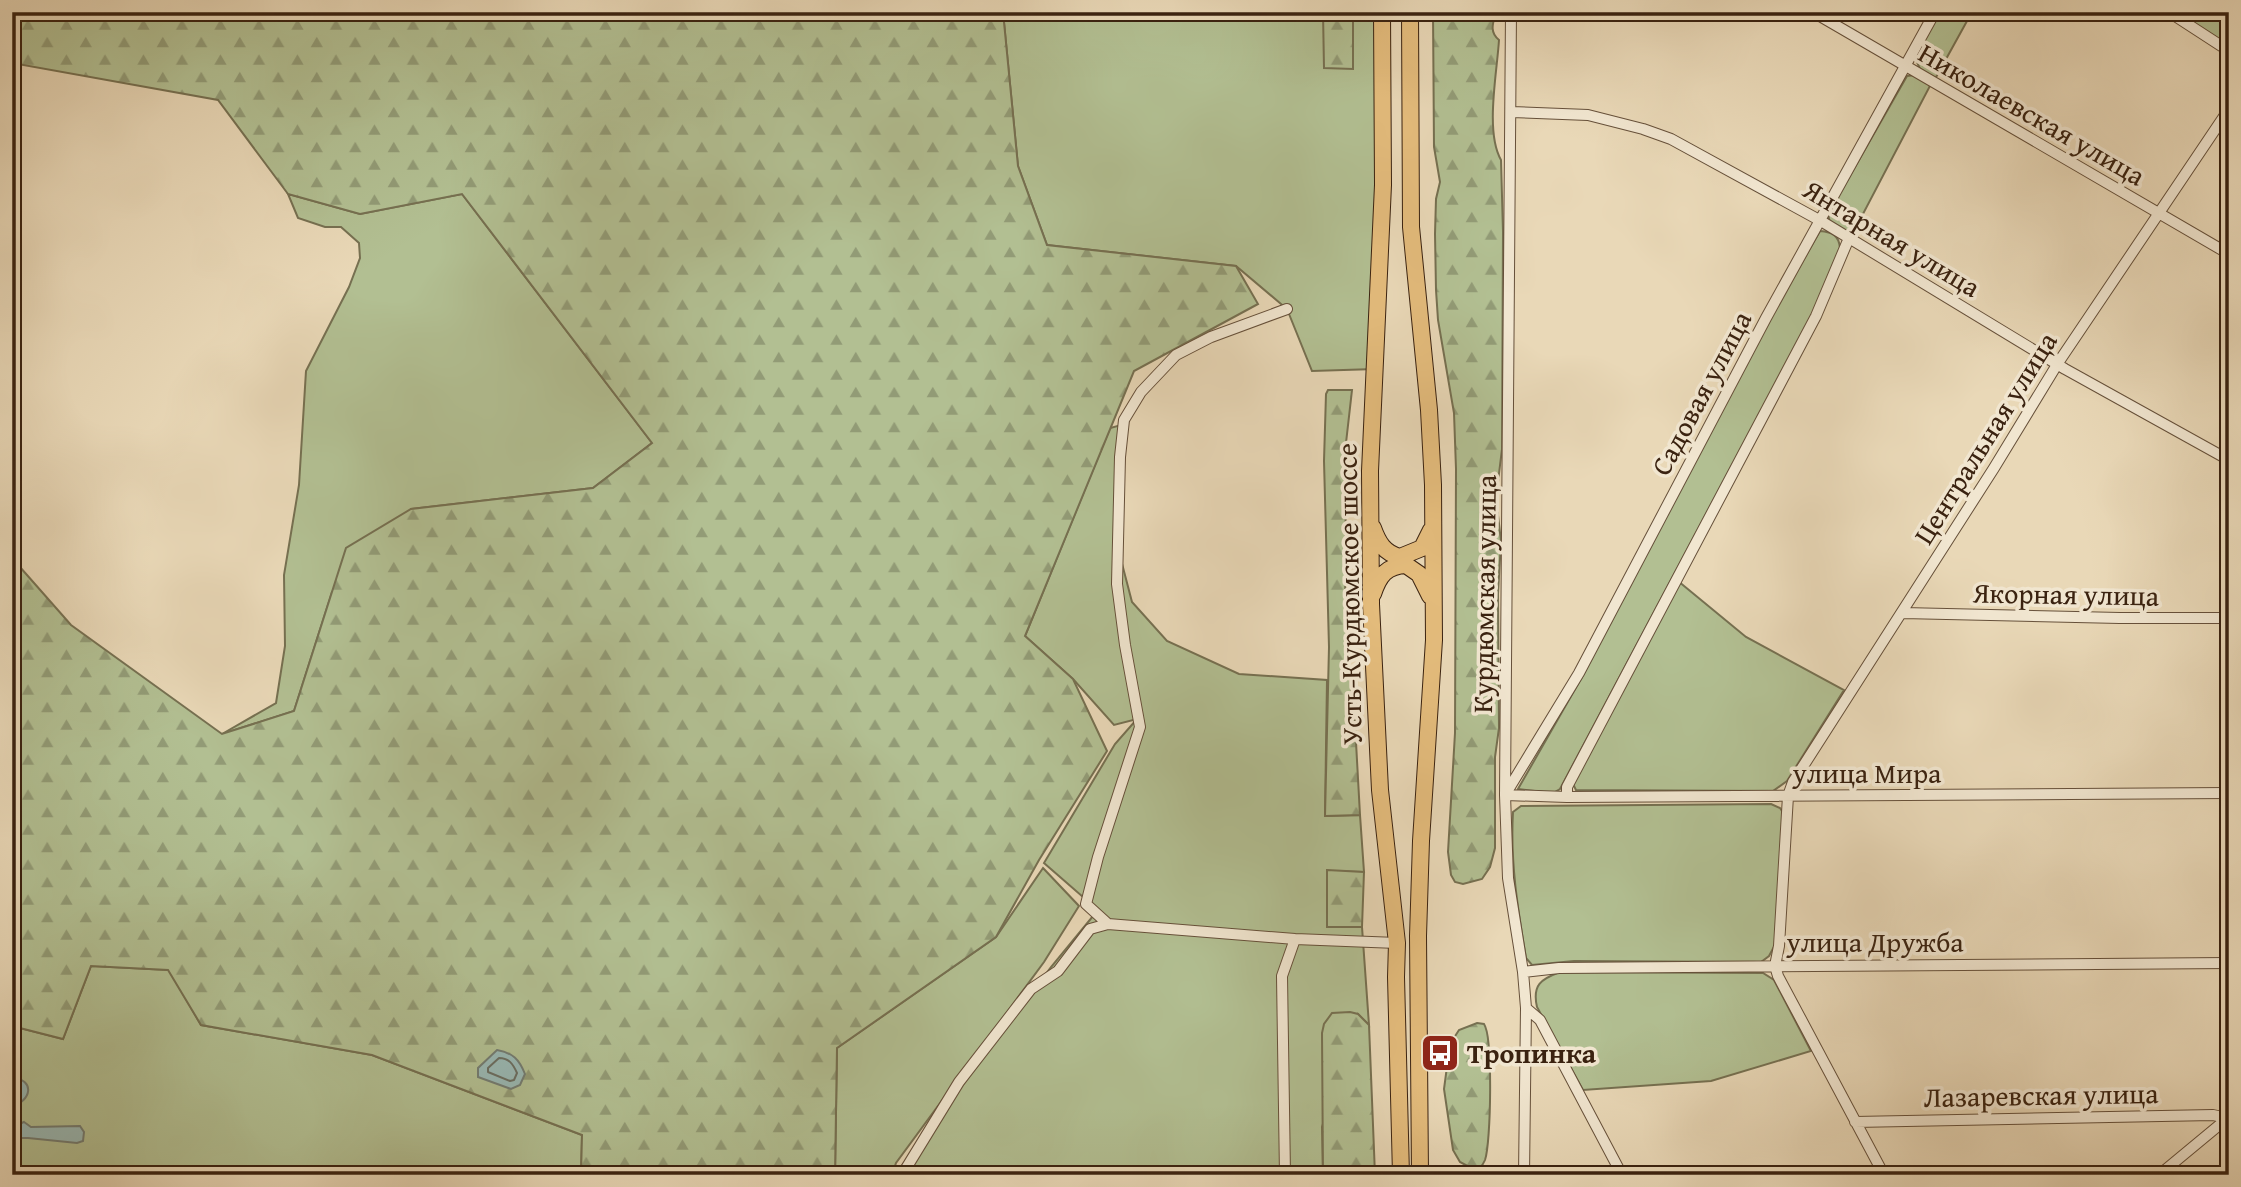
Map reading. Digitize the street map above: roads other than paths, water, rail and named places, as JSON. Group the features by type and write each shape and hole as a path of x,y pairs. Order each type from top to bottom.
{"main road":[{"name":"Усть-Курдюмское шоссе","path":"1382,12 1383,185 1370,519 1371,604 1380,790 1397,943 1401,1175"},
{"path":"1410,12 1411,227 1429,410 1433,485 1434,640 1420,841 1418,936 1420,1175"},
{"path":"1370,519 1380,544 1387,552 1400,557 1423,548 1432,528"},
{"path":"1371,604 1377,582 1391,566 1398,565 1406,565 1419,574 1433,602"}],"street":[{"name":"Курдюмская улица","path":"1511,12 1505,795 1508,878 1526,1008 1524,1175"},
{"name":"Николаевская улица","path":"1813,12 2229,254"},
{"name":"Садовая улица","path":"1505,795 1578,673 1766,318 1935,12"},
{"path":"2169,12 2229,51"},
{"name":"Центральная улица","path":"1788,796 1793,782 1903,613 2057,363 2229,109"},
{"name":"Янтарная улица","path":"1511,112 1588,115 1671,139 1821,221 2057,363 2229,460"},
{"path":"1567,797 1567,787 1816,316 1849,238"},
{"path":"1108,924 1086,904 1098,857 1140,726 1117,584 1120,457 1124,420 1141,392 1176,355 1211,337 1287,309"},
{"name":"Якорная улица","path":"1903,613 2229,618"},
{"name":"улица Мира","path":"1505,795 1567,797 2229,793"},
{"path":"1788,796 1780,932 1775,966 1884,1175"},
{"path":"902,1175 958,1082 1031,989 1058,971 1090,929 1108,924 1295,939 1397,943"},
{"path":"1286,1175 1283,976 1295,939"},
{"name":"улица Дружба","path":"1523,972 1559,968 2229,963"},
{"path":"1526,1008 1540,1020 1622,1175"},
{"name":"Лазаревская улица","path":"1855,1122 2213,1115 2228,1118"},
{"path":"2159,1175 2228,1118"}],"water":[{"path":"497,1050 511,1055 520,1064 525,1074 520,1085 511,1089 478,1077 478,1068"},
{"path":"12,1078 25,1082 28,1091 23,1100 12,1106"},
{"path":"24,1122 31,1127 80,1126 84,1132 83,1141 77,1143 20,1138 12,1143 12,1127"}],"place":[{"name":"Тропинка","path":"1440,1053"}]}
